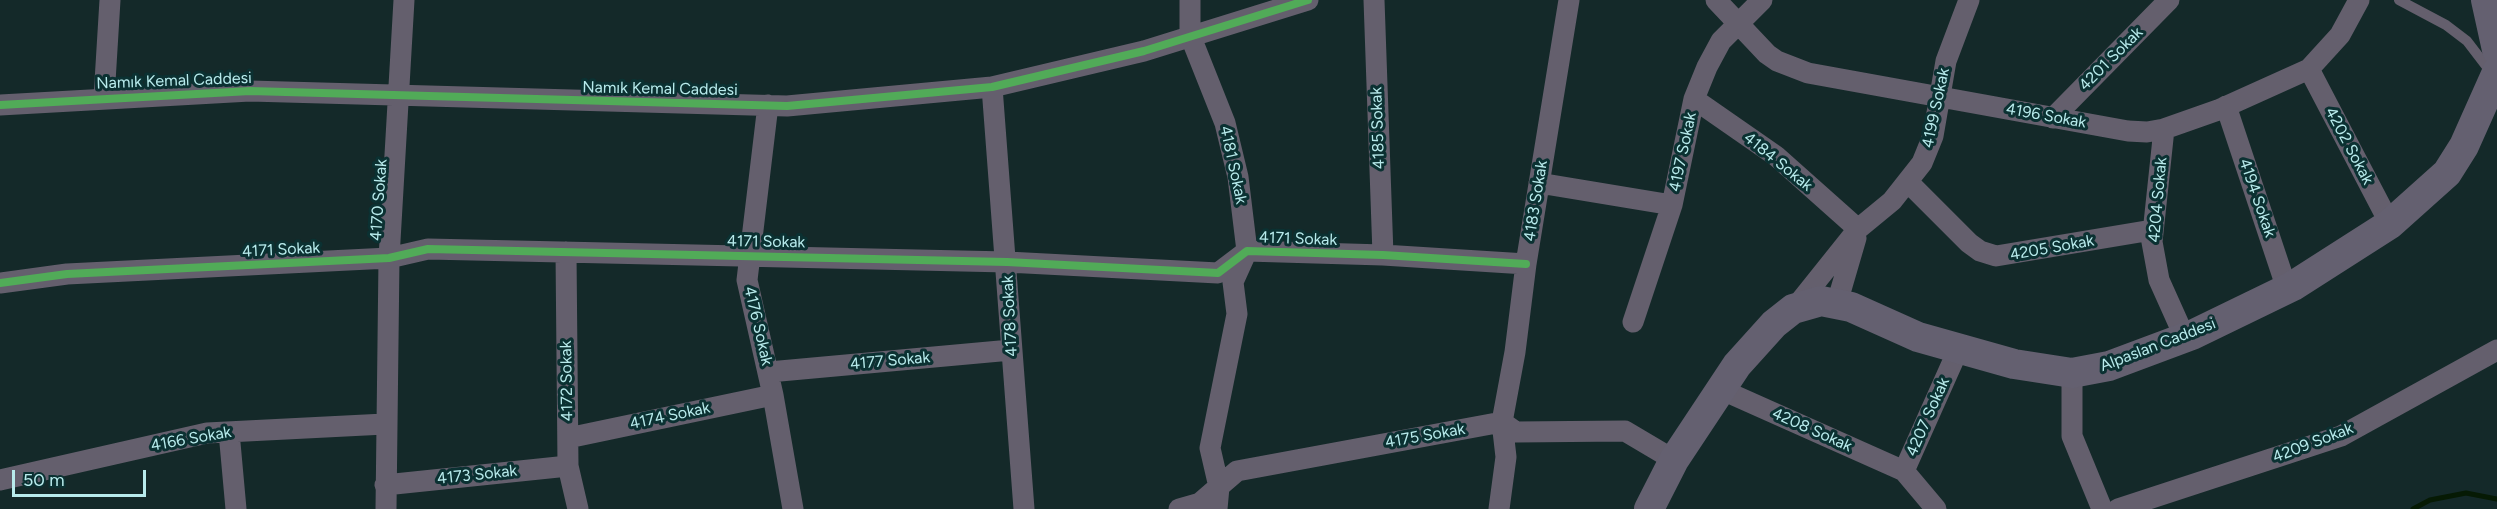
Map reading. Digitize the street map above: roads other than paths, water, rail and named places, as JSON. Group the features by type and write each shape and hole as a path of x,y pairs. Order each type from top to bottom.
{"street":[{"path":"104,98 110,0"},
{"name":"4170 Sokak","path":"386,509 385,424 389,258 404,0"},
{"name":"4181 Sokak","path":"1190,0 1190,35 1224,123 1238,177 1247,251"},
{"name":"Namık Kemal Caddesi","path":"0,105 250,91 768,105 992,87 1144,51 1308,0"},
{"name":"4185 Sokak","path":"1374,0 1383,255"},
{"name":"4183 Sokak","path":"1499,509 1506,457 1502,422 1515,352 1526,264 1569,0"},
{"name":"4196 Sokak","path":"1716,0 1767,54 1790,67 1808,73 2128,131 2164,129 2226,106 2309,69 2340,35 2359,0"},
{"name":"4197 Sokak","path":"1633,322 1672,205 1694,99 1721,40 1762,0"},
{"name":"4199 Sokak","path":"1793,309 1858,229 1892,201 1908,182 1928,149 1938,97 1955,31 1968,0"},
{"path":"2486,0 2496,66"},
{"name":"4201 Sokak","path":"2053,118 2155,5"},
{"name":"Alpaslan Caddesi","path":"1649,509 1674,460 1720,389 1756,343 1793,309 1813,302 1837,303 1873,315 1918,337 2014,364 2072,373 2109,366 2185,338 2287,289 2390,224 2447,173 2464,146 2496,66"},
{"name":"4202 Sokak","path":"2309,69 2390,224"},
{"name":"4178 Sokak","path":"992,87 1024,509"},
{"name":"4184 Sokak","path":"1694,99 1776,156 1858,229"},
{"name":"4176 Sokak","path":"768,105 747,280 769,372 794,509"},
{"name":"4194 Sokak","path":"2226,106 2287,289"},
{"name":"4204 Sokak","path":"2164,129 2152,230 2159,280 2185,338"},
{"name":"4205 Sokak","path":"1908,182 1969,243 1980,251 1996,256 2152,230"},
{"path":"1539,183 1672,205"},
{"path":"1837,303 1858,229"},
{"name":"4171 Sokak","path":"0,283 67,274 389,258 428,249 1007,262 1218,273 1247,251 1383,255 1526,264"},
{"path":"1217,509 1219,487 1210,447 1237,314 1233,282 1247,251"},
{"name":"4172 Sokak","path":"566,252 568,466 578,509"},
{"name":"4177 Sokak","path":"769,372 1011,350"},
{"name":"4207 Sokak","path":"1936,509 1904,471 1958,350"},
{"name":"4209 Sokak","path":"2118,509 2341,436 2497,350"},
{"path":"2072,373 2072,436 2102,509"},
{"name":"4208 Sokak","path":"1720,389 1904,471"},
{"name":"4174 Sokak","path":"568,438 773,395"},
{"path":"1502,422 1515,432 1625,431 1674,460"},
{"name":"4175 Sokak","path":"1179,509 1200,503 1237,471 1502,422"},
{"name":"4166 Sokak","path":"0,480 207,433 385,424"},
{"path":"229,432 236,509"},
{"name":"4173 Sokak","path":"386,485 568,466"}],"lane":[{"path":"2399,0 2446,25 2496,66"}],"waterway":[{"path":"2413,509 2430,500 2466,493 2497,499"}]}
